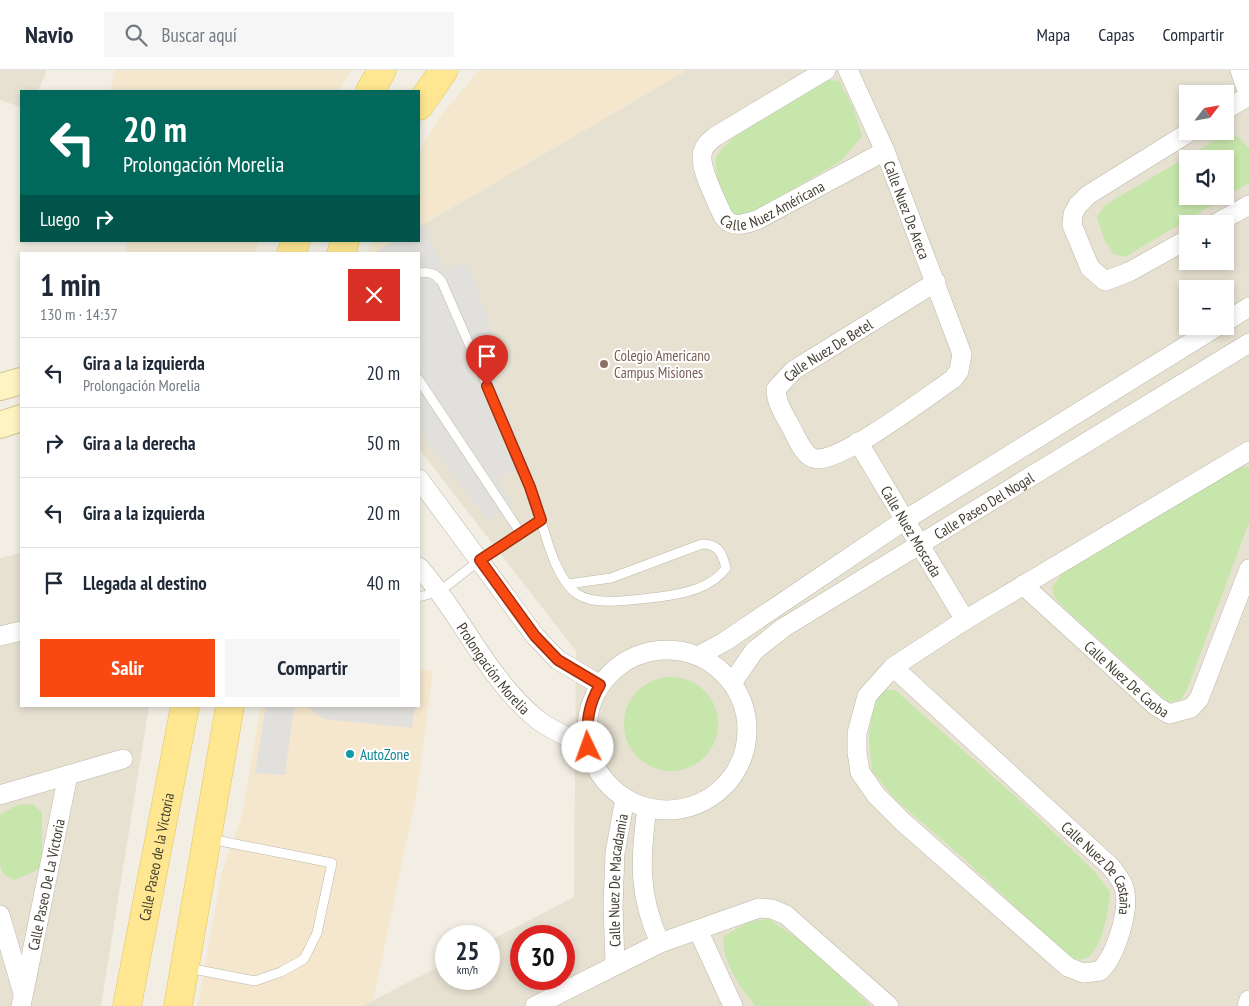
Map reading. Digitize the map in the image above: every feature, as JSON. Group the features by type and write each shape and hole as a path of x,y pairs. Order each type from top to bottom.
{"main road":[{"path":"371,90 382,70"},
{"path":"420,105 444,70"},
{"path":"0,387 20,381"},
{"path":"0,425 20,418"},
{"name":"Calle Paseo de la Victoria","path":"127,1006 185,707"},
{"path":"178,1006 230,707"}],"street":[{"name":"Calle Nuez Américana","path":"826,70 707,143 702,152 701,162 723,216 728,223 736,225 757,220 884,151"},
{"name":"Calle Nuez De Areca","path":"848,70 884,151 936,282 962,354"},
{"path":"1234,105 1249,96 1240,70"},
{"path":"1179,138 1088,195 1078,205 1073,214 1072,226 1090,268 1105,281 1129,272 1179,244"},
{"path":"1231,215 1249,205"},
{"name":"Calle Nuez De Betel","path":"936,282 794,370 776,389 778,402 801,446 809,455 816,459 824,458 858,442 953,379 960,371 962,354"},
{"path":"1234,316 1249,307"},
{"name":"Calle Paseo Del Nogal","path":"698,656 724,642 905,520 1203,335"},
{"name":"Calle Paseo Del Nogal","path":"732,683 745,661 772,635 1249,343"},
{"name":"Calle Nuez Moscada","path":"858,442 965,620"},
{"path":"893,667 965,620 1249,451"},
{"path":"420,480 535,636 558,660 600,685"},
{"name":"Prolongación Morelia","path":"420,568 440,591 492,672 518,702 539,720 588,747"},
{"name":"Calle Nuez De Caoba","path":"1023,585 1156,706 1169,714 1191,708 1199,698 1249,569"},
{"path":"0,636 20,631"},
{"path":"669,650 698,656 711,663 732,683 743,705 747,729 744,753 733,775 717,793 695,805 672,810 647,808 625,798 608,784 596,767 588,747 587,719 590,706 600,685 613,670 639,654 669,650"},
{"name":"Calle Nuez De Castaña","path":"893,667 1110,866 1123,884 1127,903 1109,962 1100,972 1083,973 1068,967 904,823 876,794 860,772 857,733 867,696 893,667"},
{"path":"0,795 123,759"},
{"name":"Calle Paseo De La Victoria","path":"22,1000 68,775"},
{"name":"Calle Nuez De Macadamia","path":"616,964 613,905 615,853 625,798"},
{"name":"Calle Nuez De Macadamia","path":"647,808 641,851 641,875 648,915 660,943"},
{"path":"535,1006 573,997 616,964 660,943 759,908 772,909 786,915 800,925 889,1006"},
{"path":"0,915 22,1000"},
{"path":"698,930 734,1006"},
{"path":"1247,1006 1249,1000"}],"lane":[{"path":"420,273 425,271 436,274 442,282 530,487 551,553 568,584 577,594 605,601 640,599 692,590 715,580 726,568 721,550 712,544 702,544 611,578 568,584"},
{"path":"420,382 520,532"},
{"path":"420,597 440,591 480,560 541,520"},
{"path":"185,968 255,981 281,972 304,959 317,933 332,863 207,839"}],"shaded area":[{"path":"0,70 47,70 38,90 20,90 20,107 0,100"},
{"path":"115,70 352,70 339,90 110,90"},
{"path":"479,70 687,70 420,226 420,149 439,118"},
{"path":"687,70 1249,70 1249,1006 362,1006 435,969 435,990 500,990 500,935 510,930 510,990 575,990 575,925 520,925 574,897 576,651 420,450 420,252 375,252 392,242 420,242 420,226"},
{"path":"424,224 445,270 467,262 500,352 486,359 529,463 497,479 512,503 489,522 420,432 420,252 375,252 392,242 420,242 420,226"},
{"path":"127,242 259,242 256,252 125,252"},
{"path":"373,242 392,242 375,252 368,252"},
{"path":"20,553 20,707 149,707 101,1006 0,1006 0,558"},
{"path":"420,669 433,671 417,791 373,1001 362,1006 198,1006 221,875 241,819 261,707 420,707"},
{"path":"266,707 294,707 285,775 255,773"},
{"path":"308,707 415,707 412,728 323,719"}],"green space":[{"path":"828,80 839,81 853,107 862,136 841,161 750,214 732,218 720,188 716,156 737,133"},
{"path":"1234,135 1236,135 1249,148 1249,183 1234,192 1234,150 1198,150 1216,140 1234,140"},
{"path":"1179,161 1179,205 1212,205 1195,215 1179,215 1179,225 1125,257 1114,254 1104,239 1097,217 1105,205"},
{"path":"1236,467 1249,467 1249,522 1188,687 1181,700 1168,702 1070,613 1055,598 1052,588 1065,569"},
{"path":"671,677 689,681 704,691 714,706 718,724 714,742 704,757 689,767 671,771 653,767 638,757 628,742 624,724 628,706 638,691 653,681"},
{"path":"881,690 895,690 1024,804 1093,870 1110,892 1108,909 1100,940 1096,949 1090,955 1082,960 1069,957 963,858 895,799 872,771 869,738 872,713"},
{"path":"32,804 42,812 42,868 14,880 3,874 0,865 0,815 17,805"},
{"path":"769,919 808,946 871,1006 755,1006 729,966 723,937 748,922"}],"place":[{"name":"Colegio Americano Campus Misiones","path":"604,364"},
{"name":"AutoZone","path":"350,754"}],"route":[{"path":"487,386 530,487 541,520 480,560 535,636 558,660 600,685 590,706 587,719 588,747"}]}
